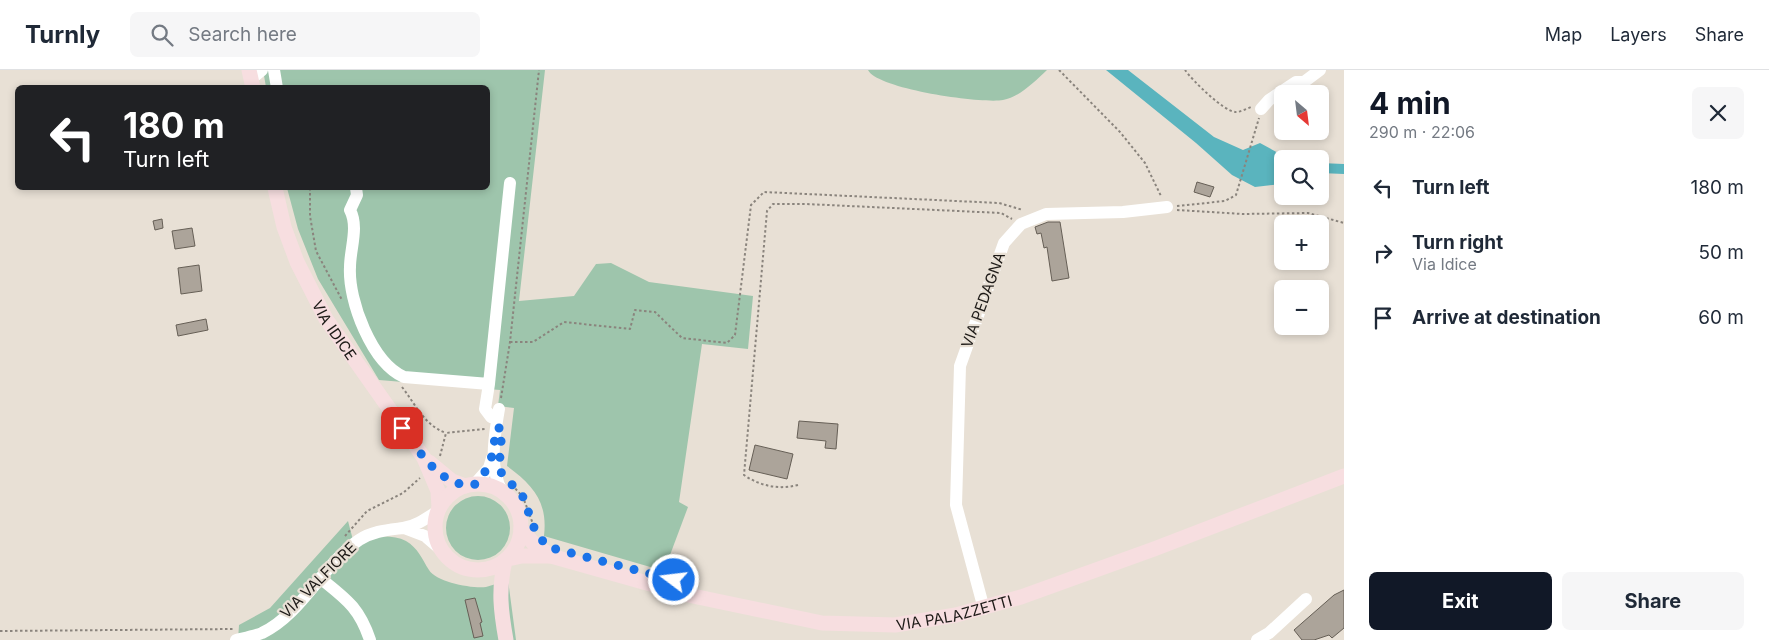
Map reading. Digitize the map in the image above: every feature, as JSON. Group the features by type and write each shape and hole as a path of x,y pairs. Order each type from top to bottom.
{"main road":[{"name":"VIA IDICE","path":"275,190 284,227 297,262 326,320 424,458 438,491 438,509 434,529 439,548"},
{"name":"VIA IDICE","path":"424,458 452,481 470,486 505,486"},
{"name":"VIA PALAZZETTI","path":"507,560 522,556 550,556 693,596 822,623 894,624 984,609 1154,549 1344,476"},
{"path":"438,509 447,497 470,486"},
{"path":"505,486 527,527 507,560 501,579 500,603 506,640"},
{"name":"VIA PALAZZETTI","path":"527,527 534,544 550,556"},
{"path":"439,548 449,560 462,568 489,570 507,560"},
{"path":"475,570 488,582 500,603"}],"street":[{"path":"274,70 276,85"},
{"path":"1257,107 1296,82 1304,82 1320,70"},
{"path":"470,486 489,468 493,456 497,419 491,418 486,409 510,183"},
{"path":"356,190 357,195 350,210 355,219 349,269 358,318 376,351 392,372 404,377 489,384"},
{"name":"VIA PEDAGNA","path":"984,609 956,505 960,366 1004,243 1021,224 1046,214 1123,212 1165,203"},
{"path":"493,456 496,480 505,486"},
{"name":"VIA VALFIORE","path":"235,635 262,632 290,612 320,578 360,539 390,528 404,528 418,523 438,509"},
{"path":"404,528 425,536 439,548"},
{"path":"320,578 352,603 364,623 370,640"},
{"path":"1257,640 1269,633 1306,599"}],"path":[{"path":"439,464 446,433 497,419 510,342 539,70"},
{"path":"1059,70 1096,106 1145,163 1165,203"},
{"path":"1165,203 1225,201 1236,194 1257,107 1235,112 1229,110 1207,94 1185,70"},
{"path":"510,342 533,342 564,322 630,329 636,310 655,312 682,338 727,343 735,335 751,205 764,192 999,203 1020,211 1029,210"},
{"path":"1154,199 1181,211 1243,214 1308,213 1344,223"},
{"path":"798,485 787,488 758,484 744,475 767,211 773,204 816,204 1001,213 1021,224"},
{"path":"341,540 367,512 403,493 424,473"},
{"path":"505,486 523,497 527,527"},
{"path":"0,631 235,635"}],"green space":[{"path":"263,70 545,70 519,301 574,296 596,264 611,263 649,282 753,296 748,349 702,344 679,502 688,507 664,571 544,536 544,513 537,495 524,480 507,466 514,408 498,406 500,390 379,380 318,279 298,229 288,190 490,190 490,85 266,85"},
{"path":"868,70 1047,70 1015,96 992,101 931,94 909,89 876,77"},
{"path":"478,496 490,498 501,505 508,516 510,528 508,540 501,551 490,558 478,560 466,558 455,551 448,540 446,528 448,516 455,505 466,498"},
{"path":"348,521 353,540 393,537 406,541 417,550 433,574 447,581 464,586 486,587 508,580 516,640 238,640 239,625 270,608"}],"water":[{"path":"1106,70 1128,70 1214,137 1243,150 1260,143 1274,151 1274,185 1255,187 1232,175 1196,143"},
{"path":"1329,163 1344,164 1344,174 1329,173"}],"building":[{"path":"1197,182 1214,187 1210,197 1194,192"},
{"path":"162,219 163,228 155,230 153,221"},
{"path":"1048,222 1060,222 1069,278 1052,281 1047,247 1044,248 1041,233 1037,234 1035,227"},
{"path":"192,228 195,246 175,249 172,231"},
{"path":"199,265 202,291 181,294 178,268"},
{"path":"206,319 208,330 178,336 176,325"},
{"path":"799,421 838,424 836,449 825,448 826,441 797,438"},
{"path":"755,445 793,454 787,479 749,470"},
{"path":"1344,590 1344,628 1332,638 1329,635 1314,640 1302,640 1294,630 1334,595"},
{"path":"475,598 482,622 480,623 483,636 474,638 465,600"}],"route":[{"path":"402,428 424,458 438,471 452,481 466,486 474,485 489,468 493,456 496,428 502,428 499,470 523,497 536,533 548,547 674,580"}]}
